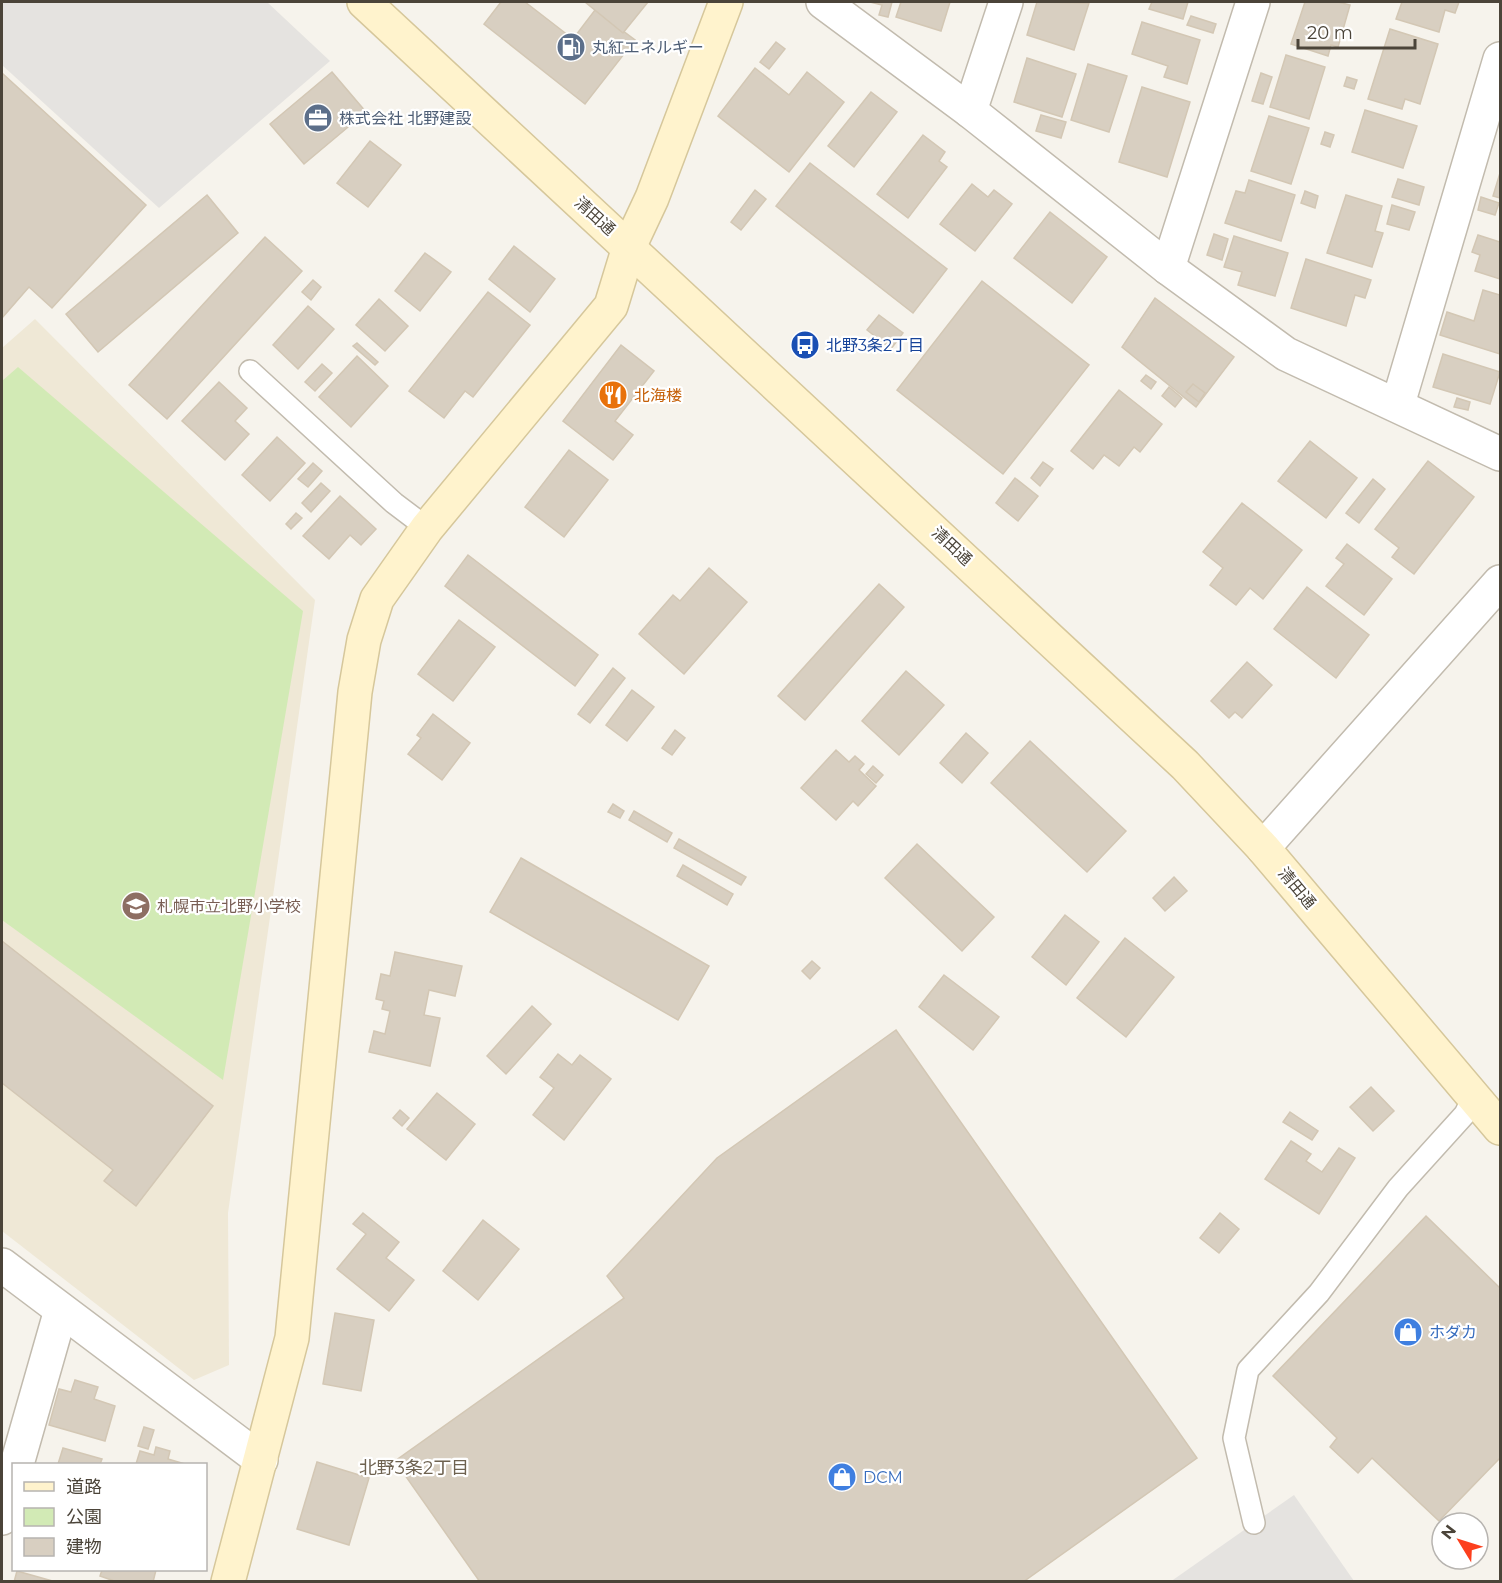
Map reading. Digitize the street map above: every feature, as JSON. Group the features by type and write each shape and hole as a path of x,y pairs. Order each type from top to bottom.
{"street":[{"name":"清田通","path":"364,2 1185,765 1263,848 1500,1128"},
{"path":"228,1581 292,1338 354,704 364,640 377,599 427,528 611,306 629,247 652,198 726,2"},
{"path":"823,2 970,111 1168,268 1286,354 1398,404 1500,454"},
{"path":"970,111 1006,2"},
{"path":"1168,268 1253,2"},
{"path":"1398,404 1500,59"},
{"path":"1263,848 1500,582"},
{"path":"2,1265 261,1460"},
{"path":"17,1463 61,1310"},
{"path":"2,1518 12,1483"}],"lane":[{"path":"250,371 394,503 427,528"},
{"path":"1254,1523 1234,1438 1248,1370 1319,1293 1398,1188 1465,1114 1474,1096"}],"shaded area":[{"path":"2,2 267,2 330,61 159,208 2,65"},
{"name":"札幌市立北野小学校","path":"35,319 315,600 228,1213 229,1365 194,1380 2,1231 2,348"},
{"path":"1294,1495 1354,1581 1170,1582"}],"green space":[{"name":"札幌市立北野小学校","path":"18,367 303,611 223,1080 2,920 2,381"}],"building":[{"path":"501,2 525,2 573,39 595,10 635,40 585,104 484,24"},
{"path":"585,2 648,2 623,33"},
{"path":"870,2 892,2 888,17 879,15 882,5"},
{"path":"901,2 950,2 941,31 896,17"},
{"path":"1037,2 1089,3 1074,50 1027,35"},
{"path":"1152,2 1188,2 1183,19 1149,9"},
{"path":"1305,2 1338,2 1350,5 1338,47 1331,45 1328,56 1291,44"},
{"path":"1402,2 1459,2 1455,13 1445,10 1439,32 1396,19"},
{"path":"1191,16 1216,24 1213,33 1187,25"},
{"path":"1142,22 1200,40 1187,84 1164,77 1168,66 1132,54"},
{"path":"1390,29 1438,44 1420,104 1405,99 1402,109 1368,99"},
{"path":"776,42 785,49 769,69 760,62"},
{"path":"1286,55 1325,67 1309,119 1270,107"},
{"path":"1027,58 1076,74 1062,117 1014,102"},
{"path":"1088,64 1127,76 1109,132 1071,120"},
{"path":"755,68 789,95 807,72 844,102 789,172 718,116"},
{"name":"株式会社 北野建設","path":"332,72 366,112 304,164 270,124"},
{"path":"2,73 146,205 52,308 29,287 2,318"},
{"path":"1261,73 1272,77 1263,104 1252,101"},
{"path":"1347,77 1357,80 1354,89 1344,86"},
{"path":"1142,87 1190,102 1167,177 1119,162"},
{"path":"871,92 897,112 854,167 828,146"},
{"path":"1365,110 1417,126 1403,168 1352,152"},
{"path":"1041,115 1066,122 1061,138 1036,131"},
{"path":"1269,116 1309,128 1291,184 1251,171"},
{"path":"1325,132 1334,135 1330,147 1321,144"},
{"path":"923,135 945,152 939,161 947,167 908,218 877,194"},
{"path":"370,141 401,165 368,207 337,183"},
{"path":"810,163 947,269 913,313 776,206"},
{"path":"1500,173 1500,198 1493,196"},
{"path":"1398,179 1424,187 1419,205 1392,197"},
{"path":"1249,180 1295,195 1281,241 1225,223 1236,191 1245,193"},
{"path":"972,184 988,197 994,190 1012,204 975,251 940,224"},
{"path":"755,190 766,199 741,230 731,222"},
{"path":"1305,191 1318,196 1315,208 1301,203"},
{"path":"207,195 238,233 98,352 66,314"},
{"path":"1346,195 1382,206 1375,231 1383,233 1372,267 1327,253"},
{"path":"1481,197 1499,203 1495,215 1478,210"},
{"path":"1392,205 1415,212 1409,230 1387,224"},
{"path":"1050,212 1107,257 1072,303 1014,258"},
{"path":"1214,234 1228,239 1222,260 1207,255"},
{"path":"1478,235 1500,242 1500,279 1475,271 1480,255 1472,252"},
{"path":"1234,236 1288,253 1275,296 1238,285 1242,272 1224,267"},
{"path":"265,237 302,271 167,419 129,385"},
{"path":"514,246 555,279 530,312 489,279"},
{"path":"425,253 451,272 420,311 395,291"},
{"path":"1306,259 1371,280 1365,298 1355,295 1346,326 1291,308"},
{"path":"313,280 321,287 311,300 302,292"},
{"path":"982,281 1089,365 1003,474 897,390"},
{"path":"1483,290 1500,295 1500,354 1440,335 1447,312 1474,321"},
{"path":"488,292 530,325 473,397 465,391 444,418 409,391"},
{"path":"1155,298 1234,357 1196,407 1122,347"},
{"path":"379,299 408,326 385,351 356,325"},
{"path":"308,306 334,329 298,369 273,345"},
{"path":"879,315 903,333 891,349 867,330"},
{"path":"357,343 378,362 375,365 353,346"},
{"path":"621,345 654,371 615,421 633,435 613,460 563,421"},
{"path":"1443,354 1500,372 1490,404 1433,387"},
{"path":"357,356 388,386 351,427 319,397"},
{"path":"322,364 332,373 315,391 305,382"},
{"path":"1146,375 1156,382 1151,389 1141,381"},
{"path":"219,382 247,408 235,421 249,434 225,460 182,421"},
{"path":"1193,384 1205,393 1199,402 1186,392"},
{"path":"1169,387 1182,398 1175,407 1162,396"},
{"path":"1119,390 1162,424 1140,452 1134,447 1119,466 1104,455 1093,469 1071,451"},
{"path":"1457,398 1470,402 1468,410 1454,407"},
{"path":"277,437 305,463 270,501 242,475"},
{"path":"1310,441 1357,478 1326,518 1278,481"},
{"path":"569,450 608,480 564,537 525,507"},
{"path":"1428,461 1474,497 1414,574 1392,557 1399,548 1375,529"},
{"path":"1043,462 1053,469 1040,486 1031,478"},
{"path":"313,463 322,471 308,487 298,479"},
{"path":"1015,478 1038,496 1018,521 996,503"},
{"path":"1373,479 1385,489 1359,523 1346,513"},
{"path":"321,483 330,491 311,512 302,503"},
{"path":"340,496 376,529 361,545 350,535 329,559 303,536"},
{"path":"1242,503 1302,550 1263,599 1250,588 1236,605 1210,585 1223,568 1203,552"},
{"path":"296,513 302,518 291,529 286,524"},
{"path":"1347,544 1392,579 1364,615 1326,586 1344,564 1336,558"},
{"path":"468,555 598,655 575,686 445,586"},
{"path":"709,568 747,602 684,674 639,634 673,595 680,601"},
{"path":"879,584 904,607 805,720 778,696"},
{"path":"1307,587 1369,635 1336,678 1274,629"},
{"path":"459,620 495,647 453,701 418,674"},
{"path":"1247,662 1272,685 1242,718 1235,712 1229,718 1211,701"},
{"path":"613,668 625,678 590,723 578,714"},
{"path":"906,671 944,705 899,755 862,721"},
{"path":"632,690 654,707 627,741 606,725"},
{"path":"433,714 470,743 442,780 408,754 421,738 417,735"},
{"path":"675,730 685,738 672,755 662,748"},
{"path":"966,733 988,753 962,783 940,763"},
{"path":"1030,741 1126,831 1087,872 991,783"},
{"path":"836,750 849,762 855,756 864,764 859,770 876,786 858,806 853,801 836,820 801,788"},
{"path":"873,766 883,775 876,783 866,774"},
{"path":"613,804 624,811 620,818 608,812"},
{"path":"634,811 672,833 667,842 629,820"},
{"path":"679,839 746,877 741,885 674,848"},
{"path":"917,844 994,917 962,951 885,878"},
{"path":"521,858 709,966 678,1020 490,912"},
{"path":"683,865 733,894 727,905 677,876"},
{"path":"1174,877 1187,891 1165,911 1153,898"},
{"path":"1065,915 1099,942 1066,985 1032,957"},
{"path":"1125,938 1174,977 1126,1037 1077,998"},
{"path":"2,941 213,1106 136,1206 104,1181 113,1170 2,1083"},
{"path":"395,952 462,966 455,996 429,990 424,1015 440,1018 430,1066 369,1052 374,1031 385,1034 390,1011 382,1009 384,1001 376,999 381,974 390,976"},
{"path":"812,961 820,968 810,979 802,971"},
{"path":"944,975 999,1017 973,1050 919,1007"},
{"path":"532,1006 551,1024 506,1074 487,1056"},
{"path":"896,1030 1197,1458 1023,1582 480,1582 395,1461 624,1298 607,1276 717,1158"},
{"path":"558,1054 572,1065 580,1055 611,1079 564,1140 533,1115 554,1088 540,1077"},
{"path":"1371,1087 1394,1111 1373,1131 1350,1107"},
{"path":"437,1093 475,1124 446,1160 407,1129"},
{"path":"400,1110 409,1118 402,1126 393,1118"},
{"path":"1290,1112 1318,1131 1312,1140 1283,1122"},
{"path":"1291,1141 1311,1154 1306,1161 1322,1172 1339,1148 1355,1158 1319,1214 1265,1179"},
{"path":"363,1213 399,1242 386,1258 414,1280 389,1311 337,1269 366,1234 353,1224"},
{"path":"1220,1213 1239,1229 1219,1253 1200,1238"},
{"name":"ホダカ","path":"1426,1216 1500,1288 1500,1458 1449,1511 1430,1513 1372,1458 1358,1473 1330,1447 1337,1438 1273,1376"},
{"path":"483,1220 519,1249 478,1300 443,1271"},
{"path":"335,1313 374,1320 361,1391 323,1384"},
{"path":"75,1380 98,1387 94,1399 115,1406 105,1441 49,1425 59,1389 71,1392"},
{"path":"144,1427 154,1430 148,1449 138,1446"},
{"path":"156,1447 170,1451 168,1459 182,1463 136,1463 140,1451 154,1455"},
{"path":"63,1448 102,1459 100,1463 58,1463"},
{"path":"317,1462 369,1478 349,1545 297,1529"},
{"path":"17,1571 56,1582 14,1582"},
{"path":"102,1571 156,1571 153,1582 117,1582 100,1576"}],"place":[{"name":"丸紅エネルギー","path":"571,47"},
{"name":"株式会社 北野建設","path":"318,118"},
{"name":"北野3条2丁目","path":"805,345"},
{"name":"北海楼","path":"613,395"},
{"name":"札幌市立北野小学校","path":"136,906"},
{"name":"ホダカ","path":"1408,1332"},
{"name":"DCM","path":"842,1477"}],"district":[{"name":"北野3条2丁目","path":"414,1468"}]}
